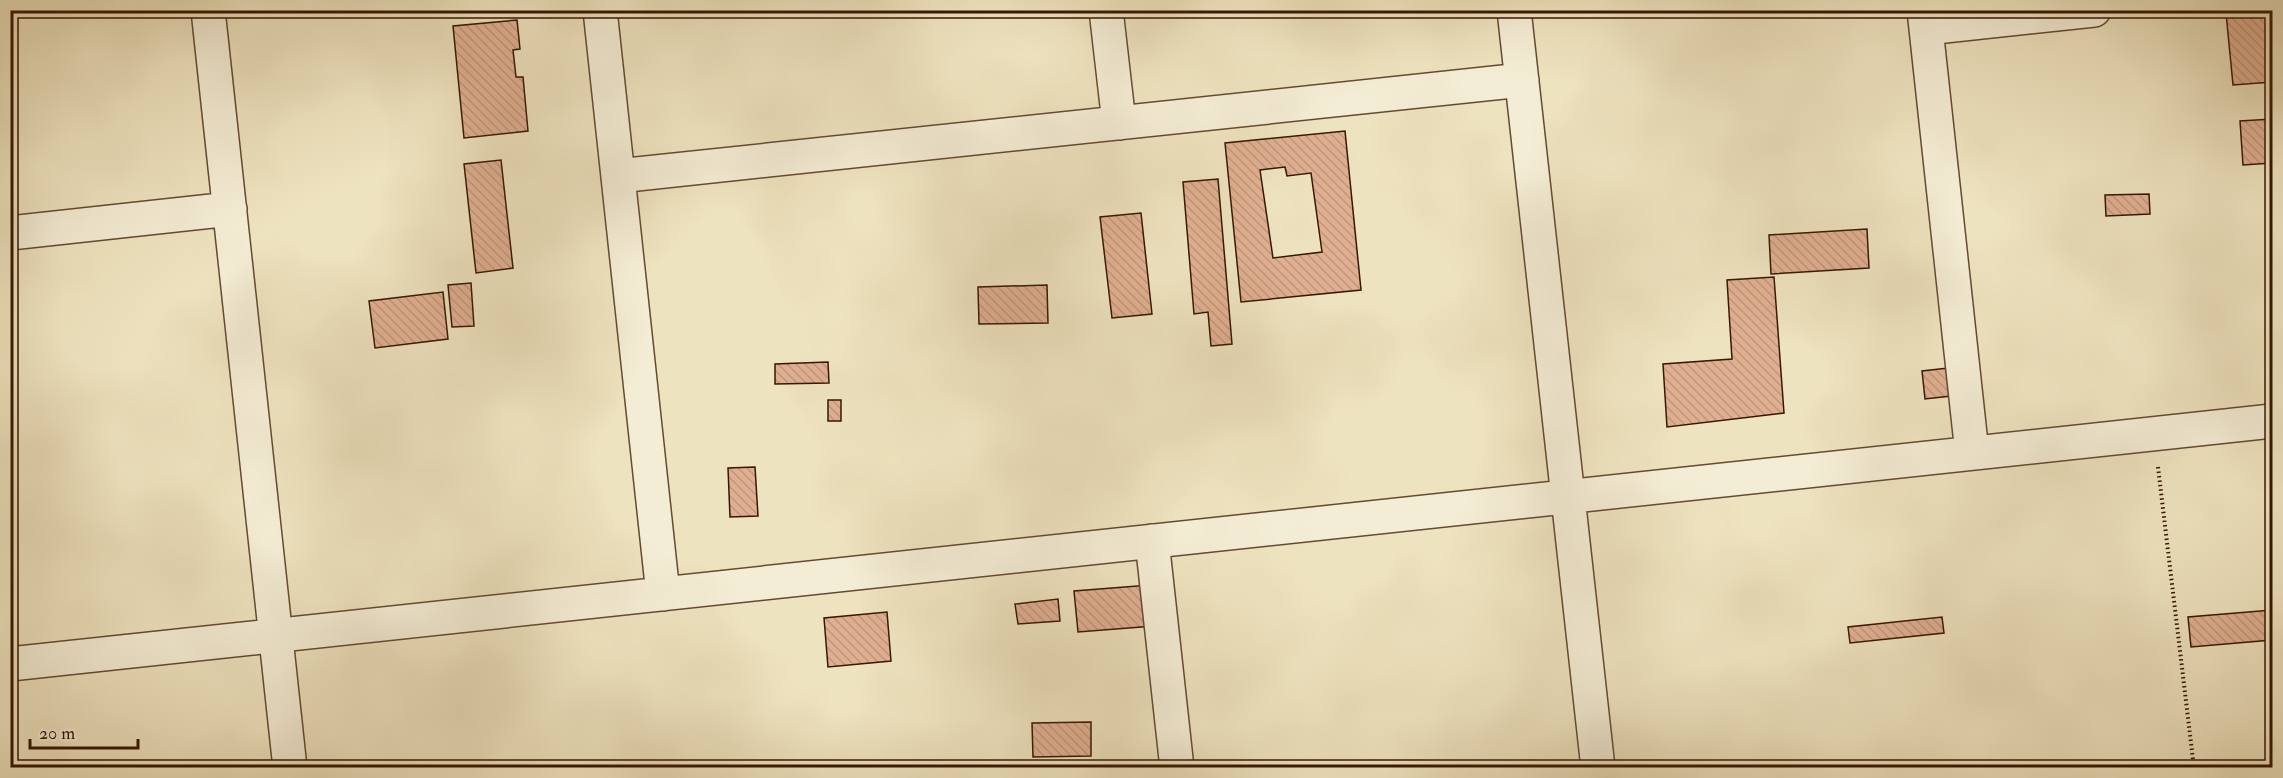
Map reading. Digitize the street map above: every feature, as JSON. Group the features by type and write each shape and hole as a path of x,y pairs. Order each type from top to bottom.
{"street":[{"path":"208,10 290,768"},
{"path":"600,10 663,594"},
{"path":"1106,10 1119,123"},
{"path":"1514,10 1598,768"},
{"path":"1972,453 1925,20 2086,11"},
{"path":"618,176 1522,80"},
{"path":"10,232 230,209"},
{"path":"10,664 2272,421"},
{"path":"1152,541 1177,768"}],"path":[{"path":"2154,434 2194,768"}],"building":[{"path":"2272,10 2272,82 2233,85 2226,13"},
{"path":"517,20 520,49 513,50 516,77 523,77 528,131 464,138 453,26"},
{"path":"2272,119 2272,163 2243,165 2240,121"},
{"path":"1345,131 1361,290 1241,302 1225,143","holes":["1285,167 1287,176 1311,173 1322,252 1273,258 1260,170"]},
{"path":"501,160 513,268 476,273 464,164"},
{"path":"1218,179 1232,344 1211,346 1208,312 1194,314 1183,182"},
{"path":"2149,194 2150,214 2106,216 2105,195"},
{"path":"1141,213 1152,314 1112,318 1100,217"},
{"path":"1867,229 1869,268 1771,274 1769,235"},
{"path":"1774,277 1784,413 1667,427 1663,364 1732,359 1727,280"},
{"path":"471,283 474,326 452,327 448,285"},
{"path":"1047,285 1048,323 979,324 978,287"},
{"path":"443,292 448,339 375,348 369,301"},
{"path":"828,362 829,383 775,384 775,364"},
{"path":"1948,368 1951,396 1925,399 1922,371"},
{"path":"828,400 841,400 841,421 828,421"},
{"path":"755,467 758,516 730,517 728,468"},
{"path":"1150,585 1154,626 1078,632 1074,591"},
{"path":"1058,599 1060,621 1018,624 1015,604"},
{"path":"2272,610 2272,640 2191,647 2188,617"},
{"path":"887,612 891,661 828,667 824,618"},
{"path":"1942,617 1944,633 1850,643 1848,627"},
{"path":"1091,722 1091,756 1033,757 1032,723"}]}
